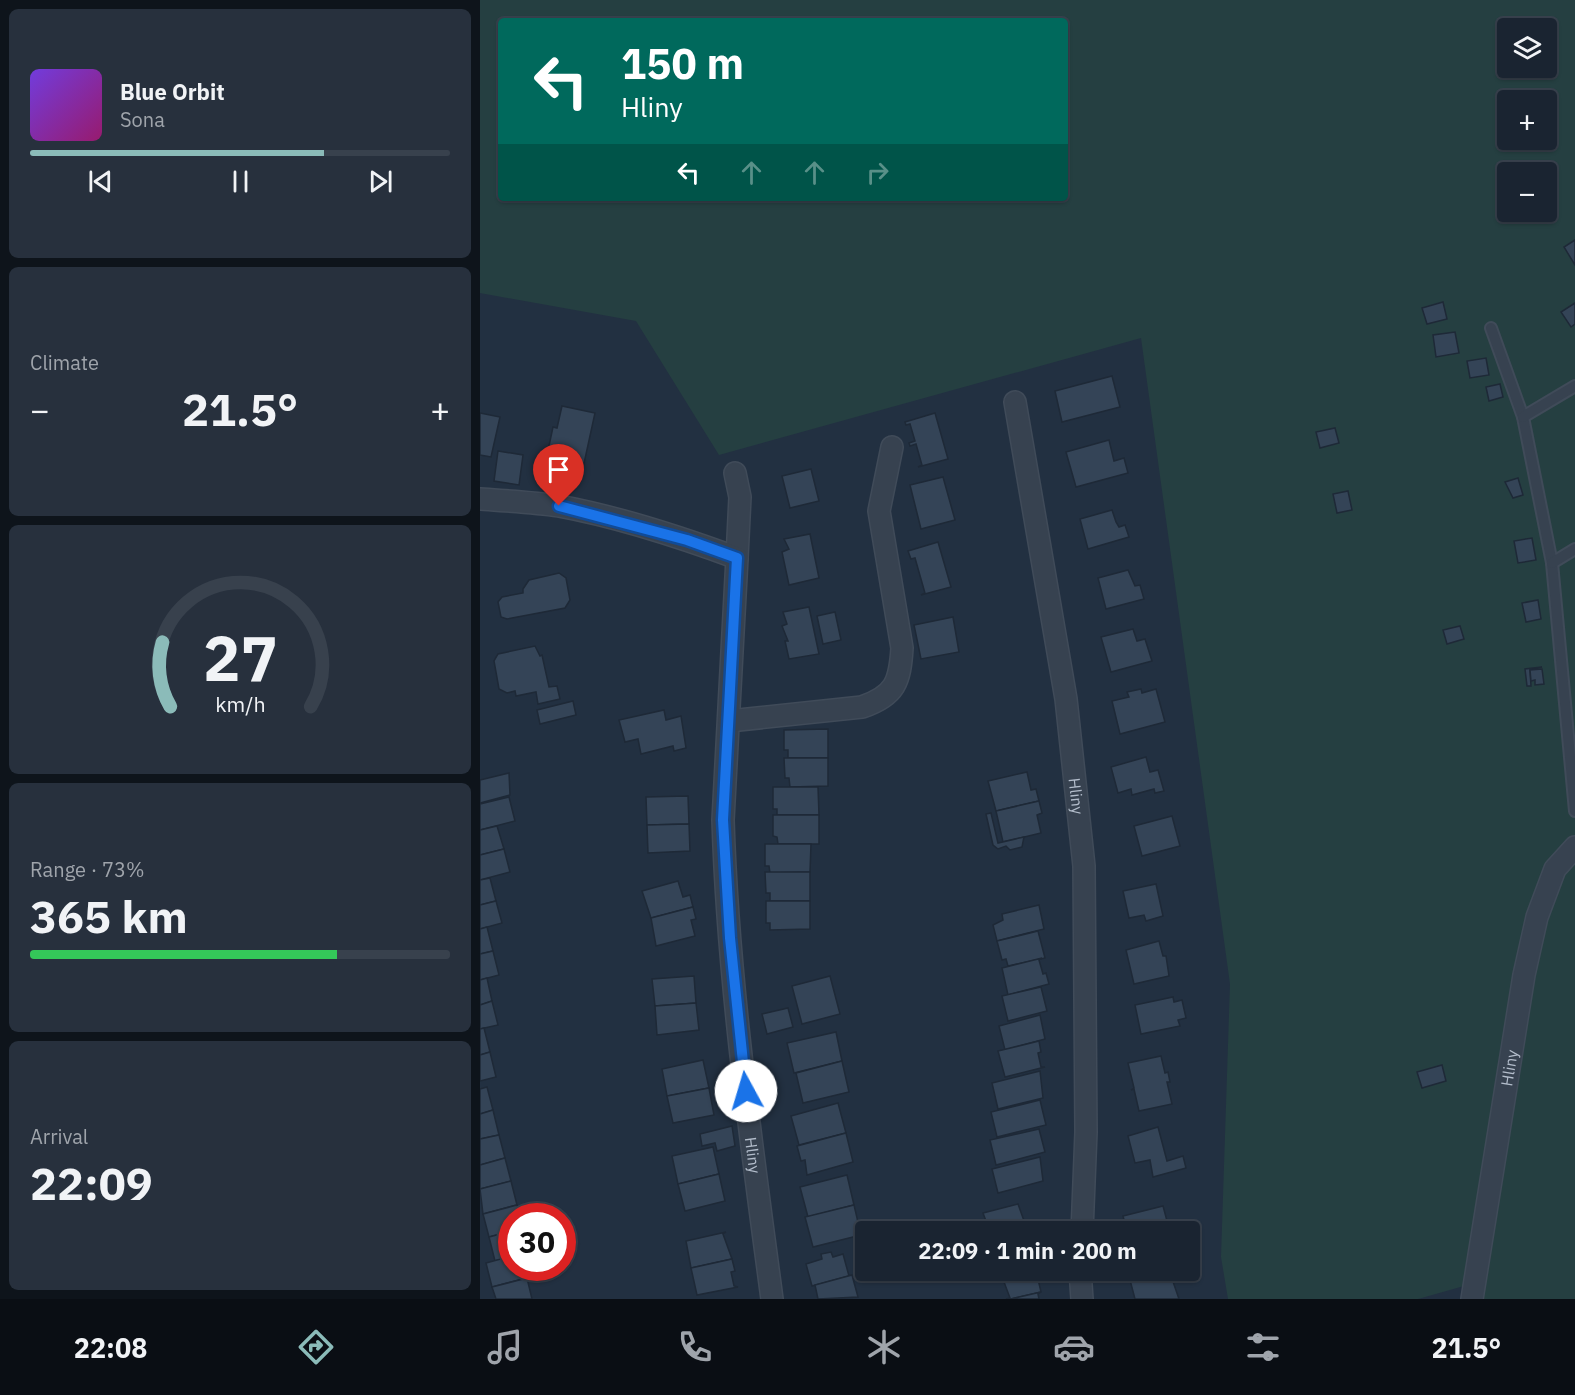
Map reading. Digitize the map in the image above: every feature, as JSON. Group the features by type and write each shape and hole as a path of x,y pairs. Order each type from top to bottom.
{"street":[{"name":"Hliny","path":"1015,402 1066,699 1084,866 1086,1132 1082,1221"},
{"path":"729,721 862,707 882,700 894,686 901,671 902,648 879,511 892,447"},
{"name":"Hliny","path":"735,473 740,497 723,820 730,938 750,1132 772,1299"},
{"path":"480,500 559,506 604,516 687,540 737,558"},
{"name":"Hliny","path":"1472,1299 1520,997 1535,926 1555,868 1575,847"},
{"path":"1081,1281 1082,1299"}],"lane":[{"path":"1491,328 1523,417 1551,563 1575,811"},
{"path":"1523,417 1575,386"},
{"path":"1551,563 1575,549"}],"green space":[{"path":"480,0 1575,0 1575,1299 1470,1299 1471,1284 1418,1299 1228,1299 1221,1257 1230,984 1141,338 719,455 636,321 480,293"}],"building":[{"path":"1575,240 1575,265 1564,247"},
{"path":"1443,302 1447,319 1427,324 1422,308"},
{"path":"1575,303 1575,324 1571,327 1561,312"},
{"path":"1455,332 1459,353 1436,357 1433,335"},
{"path":"1486,358 1489,375 1470,378 1467,361"},
{"path":"1112,376 1120,407 1062,422 1055,391"},
{"path":"1500,384 1503,397 1489,401 1486,387"},
{"path":"562,406 595,413 583,468 546,460 553,427 557,428"},
{"path":"480,413 500,417 491,457 480,455"},
{"path":"935,413 948,459 918,467 922,465 916,444 910,446 909,443 915,441 910,424 906,425 905,422"},
{"path":"1335,428 1339,443 1320,448 1316,432"},
{"path":"1109,440 1114,461 1124,458 1128,473 1076,487 1066,452"},
{"path":"498,451 523,455 519,485 494,481"},
{"path":"811,469 819,501 790,508 782,476"},
{"path":"943,477 955,520 921,529 910,485"},
{"path":"1518,478 1523,495 1513,498 1505,482"},
{"path":"1348,491 1352,510 1337,513 1333,494"},
{"path":"1112,510 1119,527 1125,525 1129,537 1088,549 1080,519"},
{"path":"810,534 819,578 789,585 782,552 789,549 784,539"},
{"path":"1532,538 1536,560 1518,563 1514,541"},
{"path":"938,542 951,587 921,595 925,593 915,558 911,559 908,551"},
{"path":"1128,570 1135,586 1140,585 1144,599 1106,609 1098,578"},
{"path":"559,573 566,578 570,600 565,608 507,619 501,617 498,602 502,597 523,593 529,580"},
{"path":"1538,600 1541,619 1526,622 1522,603"},
{"path":"809,607 819,654 789,659 785,641 788,641 782,626 787,624 783,612"},
{"path":"835,612 841,640 823,644 817,616"},
{"path":"953,617 959,652 921,659 914,625"},
{"path":"1460,626 1464,639 1447,644 1443,630"},
{"path":"1133,629 1137,641 1145,639 1152,661 1111,672 1101,637"},
{"path":"535,646 540,656 542,655 549,687 557,686 560,699 538,704 536,692 516,696 515,691 507,693 499,689 494,661 498,654"},
{"path":"1542,667 1530,670 1531,686 1527,686 1525,669"},
{"path":"1542,669 1544,684 1535,685 1535,680 1531,681 1530,670"},
{"path":"1141,689 1142,693 1156,689 1165,722 1120,734 1112,701 1129,697 1127,692"},
{"path":"573,701 576,715 540,724 537,710"},
{"path":"664,710 666,720 681,716 686,748 674,751 673,746 641,754 638,739 625,742 619,720"},
{"path":"828,729 828,758 788,758 788,750 784,750 784,730"},
{"path":"1146,757 1150,772 1158,770 1164,791 1155,793 1154,789 1132,795 1131,789 1118,793 1111,767"},
{"path":"784,758 828,758 828,786 790,787 789,778 785,778"},
{"path":"1027,772 1031,790 1036,789 1039,801 996,811 988,781"},
{"path":"509,773 510,795 480,803 480,780"},
{"path":"773,787 818,787 819,815 777,815 777,809 773,809"},
{"path":"688,796 689,824 647,825 646,797"},
{"path":"509,797 515,821 480,830 480,804"},
{"path":"1039,801 1042,813 1037,815 1041,833 1003,842 996,811"},
{"path":"991,813 998,843 1024,837 1022,847 1010,850 1006,846 998,849 993,845 986,814"},
{"path":"773,815 819,815 819,844 778,844 777,837 773,836"},
{"path":"1172,816 1180,846 1142,856 1134,826"},
{"path":"689,824 690,851 648,853 647,825"},
{"path":"497,826 504,849 480,855 480,830"},
{"path":"765,844 811,844 810,872 770,873 769,866 765,866"},
{"path":"504,849 510,872 480,880 480,855"},
{"path":"765,872 810,872 810,901 770,901 770,893 766,893"},
{"path":"490,878 496,901 480,905 480,880"},
{"path":"678,881 683,897 690,895 693,907 651,918 642,891"},
{"path":"1156,884 1163,916 1146,921 1144,915 1129,918 1123,891"},
{"path":"496,901 502,923 480,929 480,905"},
{"path":"766,901 810,901 810,929 770,930 770,923 766,923"},
{"path":"1039,905 1044,929 997,941 993,925 1003,920 1002,914"},
{"path":"693,907 696,919 691,920 695,936 656,946 651,918"},
{"path":"487,927 493,951 480,954 480,929"},
{"path":"1038,931 1045,958 1008,966 1006,959 1002,960 997,941"},
{"path":"1159,941 1163,956 1166,956 1169,976 1134,984 1126,950"},
{"path":"493,951 499,975 480,980 480,954"},
{"path":"1042,958 1039,960 1049,984 1008,995 1002,968"},
{"path":"694,976 696,1003 655,1006 652,979"},
{"path":"830,976 840,1014 802,1024 792,986"},
{"path":"487,978 492,1001 480,1005 480,980"},
{"path":"1041,987 1047,1011 1008,1021 1002,996"},
{"path":"1173,997 1174,1002 1182,1000 1186,1018 1178,1020 1180,1026 1141,1034 1135,1005"},
{"path":"492,1001 498,1025 480,1029 480,1005"},
{"path":"696,1003 699,1030 657,1035 655,1006"},
{"path":"788,1008 793,1027 767,1034 762,1014"},
{"path":"1040,1015 1045,1039 1005,1050 999,1026"},
{"path":"484,1028 490,1052 480,1055 480,1029"},
{"path":"836,1032 842,1061 794,1073 787,1043"},
{"path":"1039,1041 1041,1052 1038,1053 1041,1067 1045,1067 1005,1077 998,1051"},
{"path":"490,1052 496,1077 480,1081 480,1055"},
{"path":"1161,1056 1165,1073 1168,1072 1170,1082 1167,1082 1172,1104 1139,1111 1134,1089 1131,1090 1134,1088 1128,1063"},
{"path":"703,1060 709,1088 667,1096 662,1069"},
{"path":"842,1061 849,1092 803,1103 796,1073"},
{"path":"1442,1065 1446,1081 1422,1088 1417,1072"},
{"path":"1040,1071 1043,1098 998,1109 992,1083"},
{"path":"487,1087 493,1110 480,1114 480,1089"},
{"path":"709,1088 714,1115 673,1123 667,1096"},
{"path":"1040,1100 1046,1125 997,1137 991,1112"},
{"path":"838,1103 846,1133 799,1145 791,1116"},
{"path":"493,1110 499,1135 480,1139 480,1114"},
{"path":"732,1126 735,1146 717,1151 715,1143 702,1146 700,1134"},
{"path":"1158,1127 1167,1161 1183,1156 1186,1168 1153,1177 1150,1160 1135,1163 1128,1136"},
{"path":"1039,1129 1045,1152 996,1165 990,1140"},
{"path":"846,1133 853,1162 807,1175 805,1160 801,1161 797,1146"},
{"path":"499,1135 505,1158 480,1165 480,1139"},
{"path":"713,1147 719,1174 678,1184 672,1156"},
{"path":"1040,1157 1043,1181 998,1193 992,1169"},
{"path":"505,1158 511,1181 480,1189 480,1165"},
{"path":"719,1174 725,1201 685,1211 678,1184"},
{"path":"847,1175 854,1205 808,1217 800,1187"},
{"path":"511,1181 516,1203 498,1203 498,1210 483,1214 480,1189"},
{"path":"1018,1204 1024,1221 986,1221 983,1213"},
{"path":"854,1205 858,1221 855,1221 855,1236 813,1247 805,1217"},
{"path":"1163,1206 1167,1221 1124,1221 1123,1216"},
{"path":"498,1210 498,1235 489,1237 483,1214"},
{"path":"726,1232 723,1234 732,1259 691,1268 686,1241"},
{"path":"498,1235 498,1260 495,1261 489,1237"},
{"path":"831,1252 833,1257 843,1254 849,1276 812,1286 806,1264 822,1259 821,1254"},
{"path":"732,1259 735,1271 731,1272 734,1286 738,1287 697,1295 691,1268"},
{"path":"498,1260 498,1281 515,1281 492,1287 486,1263"},
{"path":"852,1275 858,1297 818,1299 815,1285"},
{"path":"515,1281 528,1281 532,1299 496,1299 492,1287"},
{"path":"1004,1281 1038,1281 1041,1292 1006,1299 1010,1298"},
{"path":"1130,1281 1173,1281 1179,1299 1135,1299"},
{"path":"1041,1292 1038,1294 1039,1299 1011,1299"}],"route":[{"path":"559,506 604,516 687,540 737,558 723,820 730,938 746,1091"}]}
